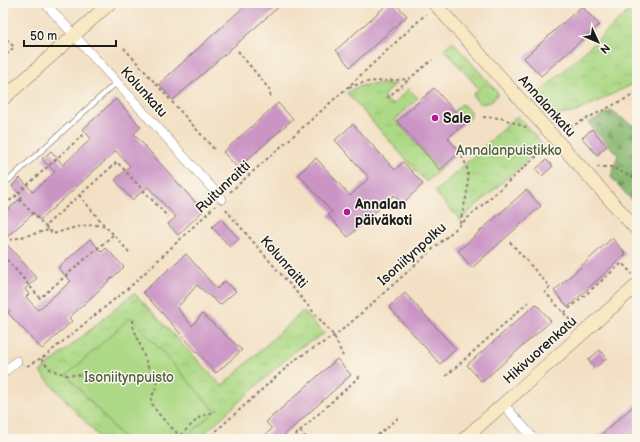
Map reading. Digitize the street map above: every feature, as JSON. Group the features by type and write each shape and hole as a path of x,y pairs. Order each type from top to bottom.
{"street":[{"name":"Kolunkatu","path":"45,3 222,199"},
{"path":"3,99 110,3"},
{"name":"Annalankatu","path":"435,4 637,230"},
{"name":"Hikivuorenkatu","path":"464,439 635,280"},
{"path":"3,373 17,361"},
{"path":"503,404 534,439"}],"lane":[{"path":"9,180 117,82"}],"path":[{"name":"Ruitunraitti","path":"17,361 23,368 41,359 132,285 204,218 222,199 348,87 435,4"},
{"path":"3,35 14,47 3,58"},
{"path":"124,48 215,150"},
{"path":"238,51 269,89 271,98"},
{"path":"387,98 432,60"},
{"path":"348,87 366,82 409,79"},
{"name":"Isoniitynpolku","path":"207,439 296,359 334,336 572,126 637,93"},
{"path":"483,117 501,118 531,129"},
{"path":"5,205 84,134"},
{"path":"460,224 467,196 468,177 466,162 462,157"},
{"path":"44,226 117,162 168,217"},
{"path":"594,167 611,167 637,179"},
{"path":"16,195 53,234 93,225 106,227"},
{"path":"79,195 129,252"},
{"name":"Kolunraitti","path":"222,199 231,216 334,336 343,356"},
{"path":"10,240 49,230"},
{"path":"3,256 40,298 113,235"},
{"path":"510,242 550,287 545,292 576,326"},
{"path":"564,313 622,263 635,280"},
{"path":"446,376 531,300"},
{"path":"133,320 133,326 151,375 157,384 155,392 151,398 152,406 180,436"},
{"path":"41,359 52,370 67,375 151,375"},
{"path":"291,439 360,376"},
{"path":"176,439 200,417 215,411"},
{"path":"374,439 398,418"},
{"path":"300,431 307,439"}],"green space":[{"path":"621,3 637,3 637,82 576,112 554,116 537,95 628,12"},
{"path":"452,42 498,93 493,100 481,103 475,99 473,94 479,89 445,50"},
{"path":"376,84 395,84 383,96 392,105 409,89 418,98 395,120 440,170 426,182 347,93 358,87"},
{"path":"462,104 471,112 471,116 466,123 454,111"},
{"path":"611,111 637,128 637,206 611,177 618,155 588,123"},
{"name":"Annalanpuistikko","path":"517,116 544,145 460,220 435,192"},
{"name":"Isoniitynpuisto","path":"134,293 222,386 303,311 324,334 297,349 198,439 101,439 40,372"},
{"path":"131,317 215,411 184,439 124,439 67,375"}],"building":[{"path":"248,3 283,3 173,100 159,84"},
{"path":"389,3 395,3 407,16 350,67 336,50"},
{"path":"582,6 599,25 541,76 524,58"},
{"path":"434,88 465,123 448,138 460,152 440,170 397,121"},
{"path":"116,99 141,127 134,134 203,211 178,235 168,224 176,217 148,187 132,200 115,180 130,166 116,151 40,220 34,213 3,240 3,214 22,197 12,186 20,178 33,192 55,172 42,159 51,151 63,165 91,139 83,129"},
{"path":"278,103 293,119 238,168 223,152"},
{"path":"353,124 395,170 403,162 423,184 402,204 394,195 348,237 328,215 332,212 298,174 316,158 350,196 369,178 335,140"},
{"path":"592,129 607,146 597,155 582,138"},
{"path":"546,160 553,166 542,176 536,169"},
{"path":"526,190 541,206 472,268 458,251"},
{"path":"221,219 239,239 230,247 212,227"},
{"path":"612,238 626,254 568,307 554,291"},
{"path":"90,239 102,252 106,248 124,267 69,318 72,321 42,349 8,313 10,311 3,303 3,240 37,278 25,289 29,294 26,297 38,310 71,281 58,268"},
{"path":"186,254 217,289 225,281 236,291 220,305 197,285 177,308 192,326 202,314 242,350 216,373 143,292"},
{"path":"405,293 456,349 440,364 389,307"},
{"path":"536,304 551,321 482,382 467,365"},
{"path":"600,350 607,358 595,368 588,360"},
{"path":"337,359 351,375 280,439 261,439 272,429 266,422"},
{"path":"637,403 637,433 630,439 596,439"}],"place":[{"name":"Sale","path":"435,118"},
{"name":"Annalan päiväkoti","path":"347,212"}]}
